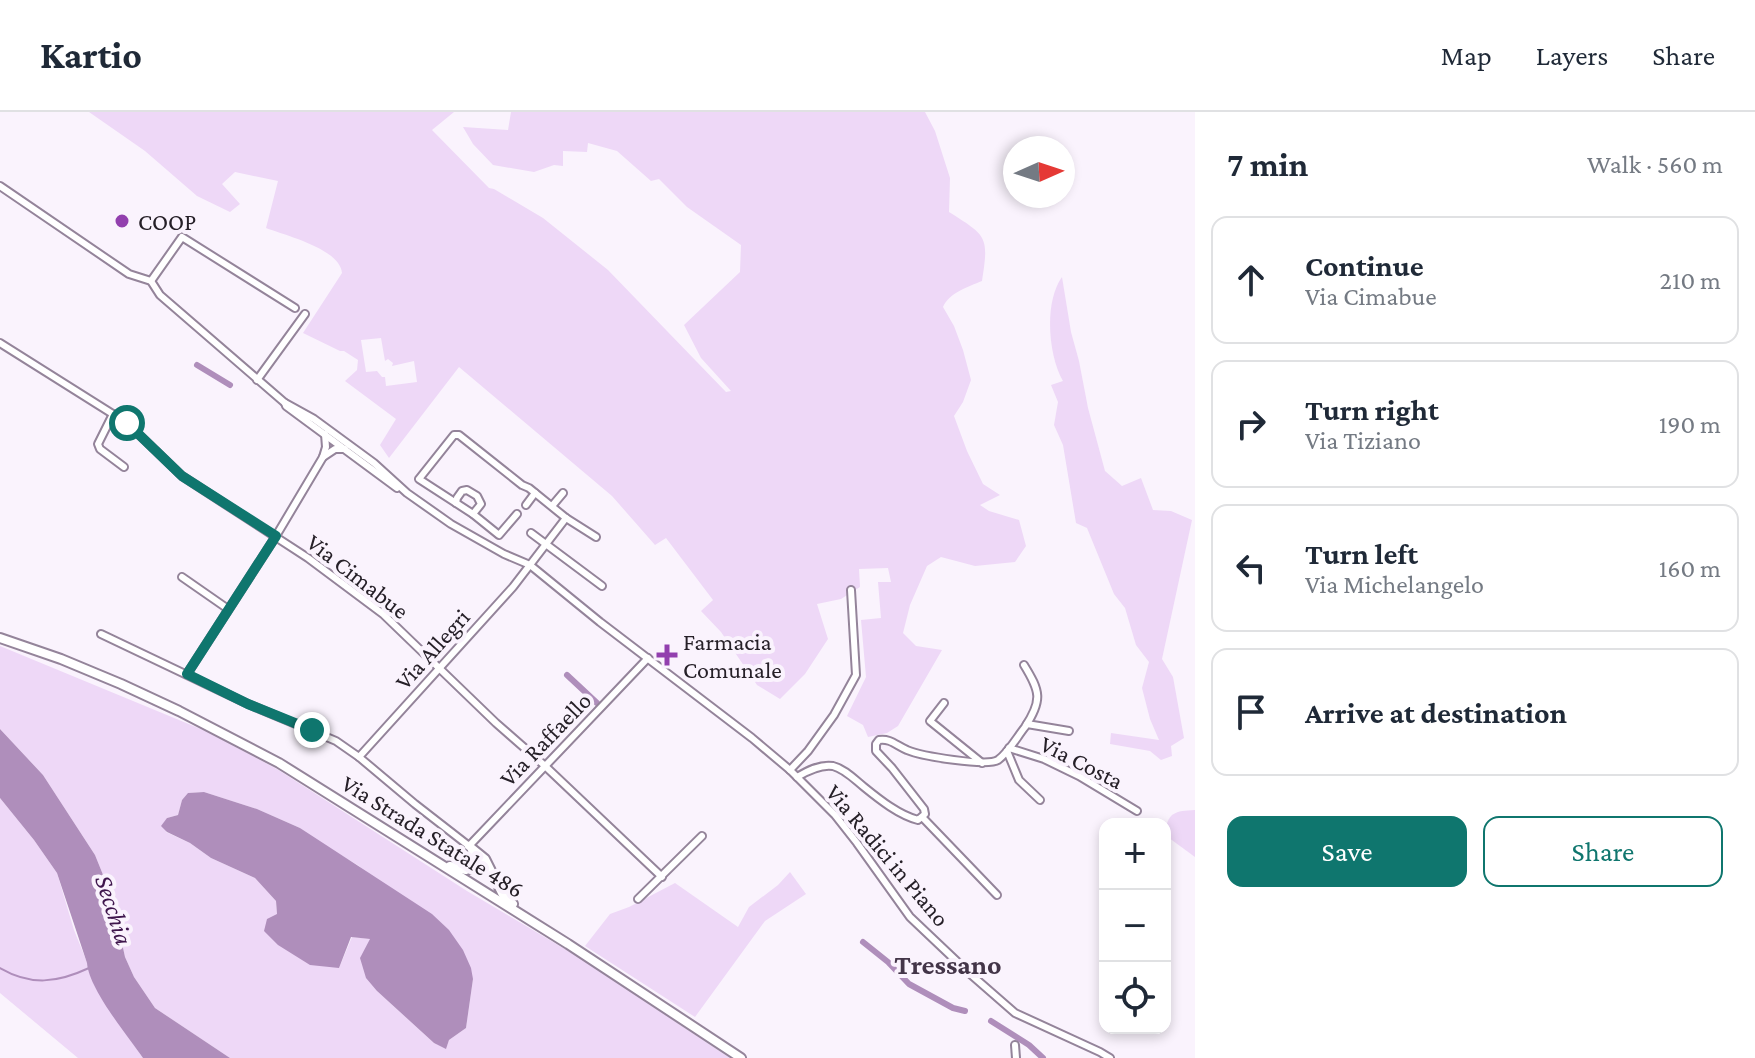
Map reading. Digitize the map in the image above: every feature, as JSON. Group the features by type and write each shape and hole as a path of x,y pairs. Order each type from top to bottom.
{"main road":[{"name":"Via Strada Statale 486","path":"0,638 61,659 179,711 279,763 541,927 741,1058"},
{"path":"410,845 452,867 466,870 475,863 469,846"},
{"path":"469,846 485,859 504,897 532,916 541,927"}],"street":[{"path":"0,186 129,274 151,281 160,295 257,380 289,404 302,403 306,421"},
{"path":"151,281 182,237 295,308"},
{"path":"257,380 305,314"},
{"name":"Via Cimabue","path":"0,343 127,423 182,476 276,536 383,614 662,877"},
{"path":"289,404 286,406 407,493"},
{"name":"Via Radici in Piano","path":"289,404 374,463 407,493 451,524 530,565 752,738 835,815 910,917 978,981 1015,1013 1110,1058"},
{"path":"113,414 98,444 100,449 124,467"},
{"path":"187,674 323,457 325,434"},
{"path":"517,514 499,535 473,514 458,510 419,479 456,434 566,518 596,537"},
{"path":"323,457 335,449 345,449"},
{"path":"451,524 462,491 467,490 477,496 481,504 473,514"},
{"path":"526,505 532,490"},
{"path":"552,506 563,493"},
{"name":"Via Allegri","path":"359,757 513,587 566,518"},
{"path":"531,533 602,586"},
{"path":"182,577 228,609"},
{"path":"790,770 834,715 856,675 851,590"},
{"path":"101,634 248,704 336,741 469,846"},
{"name":"Via Raffaello","path":"469,846 648,658"},
{"path":"1024,665 1038,694 1038,704 1029,720 1069,731"},
{"path":"944,703 930,721 983,764"},
{"name":"Via Costa","path":"983,764 996,761 1029,720"},
{"path":"923,818 924,809 876,751 879,740 886,739 909,751 983,764"},
{"name":"Via Costa","path":"1008,749 1019,780 1040,800"},
{"name":"Via Costa","path":"1008,749 1044,759 1137,811"},
{"path":"797,777 823,766 834,766 911,818 923,818"},
{"path":"923,818 997,895"},
{"path":"638,899 702,836"},
{"path":"1015,1045 1016,1058"}],"shaded area":[{"path":"89,112 454,112 432,130 489,188 543,218 608,270 726,392 731,391 701,358 684,325 740,272 741,245 687,207 659,179 651,181 617,151 588,143 587,152 563,151 563,166 554,165 534,172 493,165 473,144 463,127 508,130 511,112 925,112 935,131 950,178 949,212 978,233 985,246 982,281 955,294 943,307 954,326 971,380 954,416 983,484 1000,495 980,505 1019,520 1026,546 1015,562 975,566 941,557 927,566 910,605 903,633 916,646 942,650 898,726 887,733 868,737 863,725 847,716 866,677 861,620 881,618 878,582 891,582 888,568 859,569 860,587 841,599 817,604 828,639 805,674 780,699 757,685 721,632 701,611 713,600 666,538 655,545 612,496 459,367 389,458 380,445 396,419 345,381 357,370 358,360 303,333 342,273 339,265 323,250 266,228 278,181 235,172 222,184 240,204 230,212 197,196 145,151","holes":["381,338 385,361 388,359 392,366 414,361 417,382 386,386 385,377 377,371 366,372 361,340"]},
{"path":"1062,277 1071,332 1105,471 1122,486 1141,478 1153,510 1171,511 1192,520 1162,659 1173,677 1184,738 1171,746 1172,756 1161,760 1150,751 1110,744 1111,733 1159,740 1142,688 1149,662 1136,645 1125,608 1114,594 1087,528 1076,523 1063,445 1054,425 1058,402 1051,385 1063,381 1051,343 1050,314 1052,300"},
{"path":"0,646 208,732 277,769 467,891 580,958 730,1058 230,1058 155,1008 125,957 112,897 95,855 43,775 0,729","holes":["204,792 257,809 300,828 359,866 473,979 466,1028 449,1040 446,1048 434,1043 377,991 371,939 352,937 339,968 277,914 276,901 255,878 211,858 190,843 166,832 167,818 178,815 182,800 189,793"]},
{"path":"0,798 57,873 74,930 101,997 143,1058 78,1058 0,993"},
{"path":"1195,810 1195,857 1171,839 1170,818 1182,811"},
{"path":"790,872 806,894 765,921 695,1017 585,946 610,914 675,883 738,927 749,907"}],"water":[{"name":"Secchia","path":"0,729 43,775 95,855 112,897 125,957 155,1008 230,1058 143,1058 119,1025 89,974 57,873 0,798"},
{"path":"204,792 257,809 300,828 432,914 449,930 463,950 473,979 466,1028 449,1040 446,1049 434,1043 366,978 360,958 370,939 351,937 339,968 310,965 278,945 264,931 267,919 277,914 276,901 255,878 211,858 161,826 167,818 178,815 182,800 188,793"}],"waterway":[{"path":"197,365 230,385"},
{"path":"567,675 597,703"},
{"path":"863,942 909,984 953,1008 965,1011"},
{"path":"0,968 33,980 66,977 89,968"},
{"path":"991,1021 1029,1045 1043,1058"}],"place":[{"name":"COOP","path":"122,221"},
{"name":"Farmacia Comunale","path":"667,655"}],"district":[{"name":"Tressano","path":"948,964"}],"route":[{"path":"127,423 182,476 276,536 187,674 248,704 312,730"}]}
